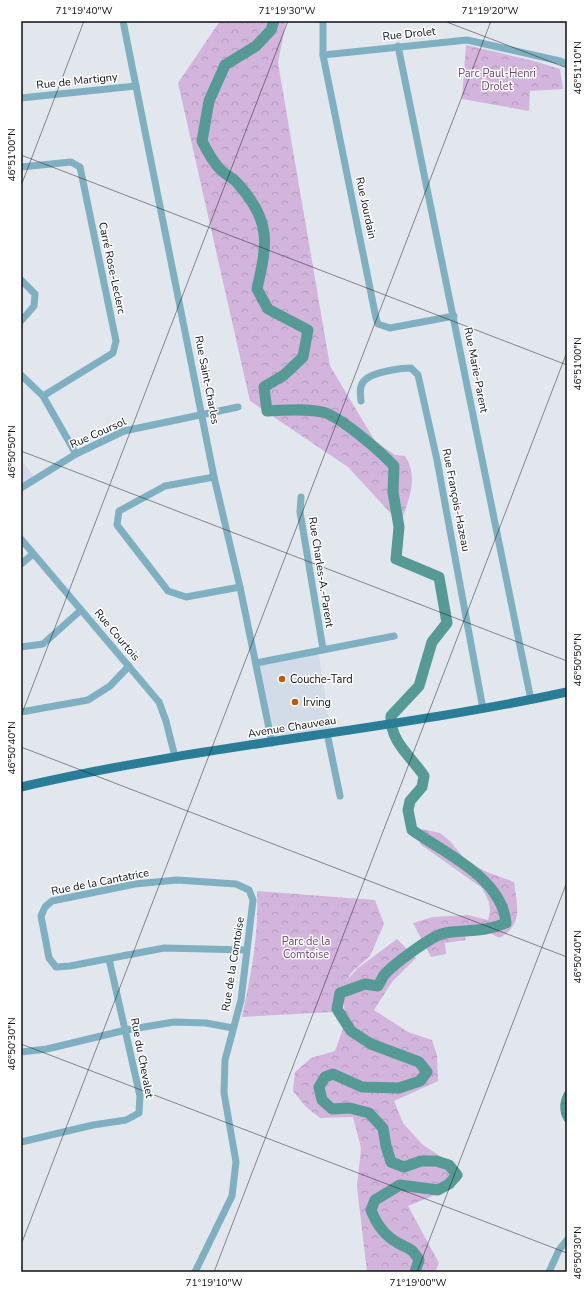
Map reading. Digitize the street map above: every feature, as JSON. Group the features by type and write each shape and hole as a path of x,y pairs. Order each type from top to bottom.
{"main road":[{"name":"Avenue Chauveau","path":"21,787 175,757 272,743 326,733 403,723 567,692"}],"street":[{"name":"Rue Saint-Charles","path":"123,21 203,415 214,477 240,587 272,743"},
{"name":"Rue Jourdain","path":"323,21 323,55 378,324 390,328 454,316"},
{"name":"Rue Drolet","path":"323,55 467,40 481,42 567,64"},
{"name":"Rue Marie-Parent","path":"398,46 531,700"},
{"name":"Rue de Martigny","path":"21,98 136,86"},
{"name":"Carré Rose-Leclerc","path":"21,167 71,162 80,167 116,341 113,353 43,396"},
{"path":"21,280 35,294 34,306 21,321"},
{"name":"Rue François-Hazeau","path":"361,401 360,391 362,385 365,380 373,375 405,368 412,368 418,375 437,460 483,709"},
{"path":"21,375 43,396 76,454"},
{"name":"Rue Coursol","path":"21,488 76,454 124,431 238,407"},
{"path":"214,477 165,486 119,511 117,525 168,591 186,597 240,587"},
{"name":"Rue Charles-A.-Parent","path":"301,497 300,512 323,649"},
{"name":"Rue Courtois","path":"21,539 159,702 166,721 175,757"},
{"path":"21,564 33,554"},
{"path":"21,647 43,644 82,610"},
{"path":"256,663 394,636"},
{"path":"21,712 88,700 110,686 129,666"},
{"path":"326,733 340,796"},
{"name":"Rue de la Cantatrice","path":"247,950 164,948 70,966 56,966 49,958 41,916 45,907 52,901 135,884 177,880 236,884 249,890"},
{"name":"Rue de la Comtoise","path":"196,1272 232,1196 236,1162 224,1093 225,1060 242,1000 253,904 249,890"},
{"name":"Rue du Chevalet","path":"21,1142 93,1125 126,1120 139,1112 140,1096 109,959"},
{"path":"21,1052 47,1049 126,1030 174,1022 206,1023 233,1028"},
{"path":"549,1272 559,1250 567,1240"}],"shaded area":[{"path":"21,460 36,479 21,488"},
{"path":"318,650 331,732 272,743 256,663"}],"green space":[{"path":"220,21 286,21 278,63 330,366 375,441 395,455 405,456 409,465 412,473 411,491 400,526 395,518 348,467 250,401 178,83"},
{"name":"Parc Paul-Henri Drolet","path":"466,45 534,61 560,69 563,89 530,91 529,111 462,99"},
{"path":"422,829 440,833 451,842 467,862 487,872 514,882 517,914 516,921 507,933 499,938 490,933 465,937 466,940 445,943 446,954 431,957 413,923 433,917 468,915 488,920 490,911 489,902 482,888 420,844"},
{"name":"Parc de la Comtoise","path":"257,891 375,900 384,924 370,956 352,972 345,982 358,968 397,939 416,958 392,982 374,1010 408,1032 432,1040 437,1055 438,1081 394,1101 403,1123 423,1145 454,1165 452,1188 408,1206 439,1263 435,1272 367,1272 357,1187 361,1148 353,1117 320,1118 306,1107 293,1091 295,1072 311,1058 335,1051 345,1023 343,986 336,995 332,1012 242,1017 256,939"}],"water":[{"path":"567,1089 567,1124 564,1121 560,1107 562,1097"}],"waterway":[{"path":"274,21 271,30 256,46 225,65 209,101 202,141 217,166 232,178 250,198 262,222 264,246 257,289 268,309 308,330 303,357 284,375 264,387 267,411 304,410 326,413 343,422 362,436 394,466 393,492 399,527 396,559 439,577 447,623 432,642 419,686 391,716 394,734 402,748 424,776 422,787 410,801 408,810 412,830 456,858 483,880 494,893 502,907 506,923 490,928 439,935 413,951 396,964 384,975 378,986 365,984 340,993 337,1009 351,1031 371,1044 419,1062 427,1072 420,1081 399,1088 362,1087 333,1074 325,1077 319,1087 322,1100 332,1109 350,1108 369,1113 383,1128 386,1146 391,1162 404,1167 421,1161 436,1161 449,1165 457,1175 449,1184 438,1190 400,1185 375,1200 371,1210 382,1229 393,1240 412,1250 419,1260 415,1272"}],"place":[{"name":"Couche-Tard","path":"282,679"},
{"name":"Irving","path":"295,702"}]}
